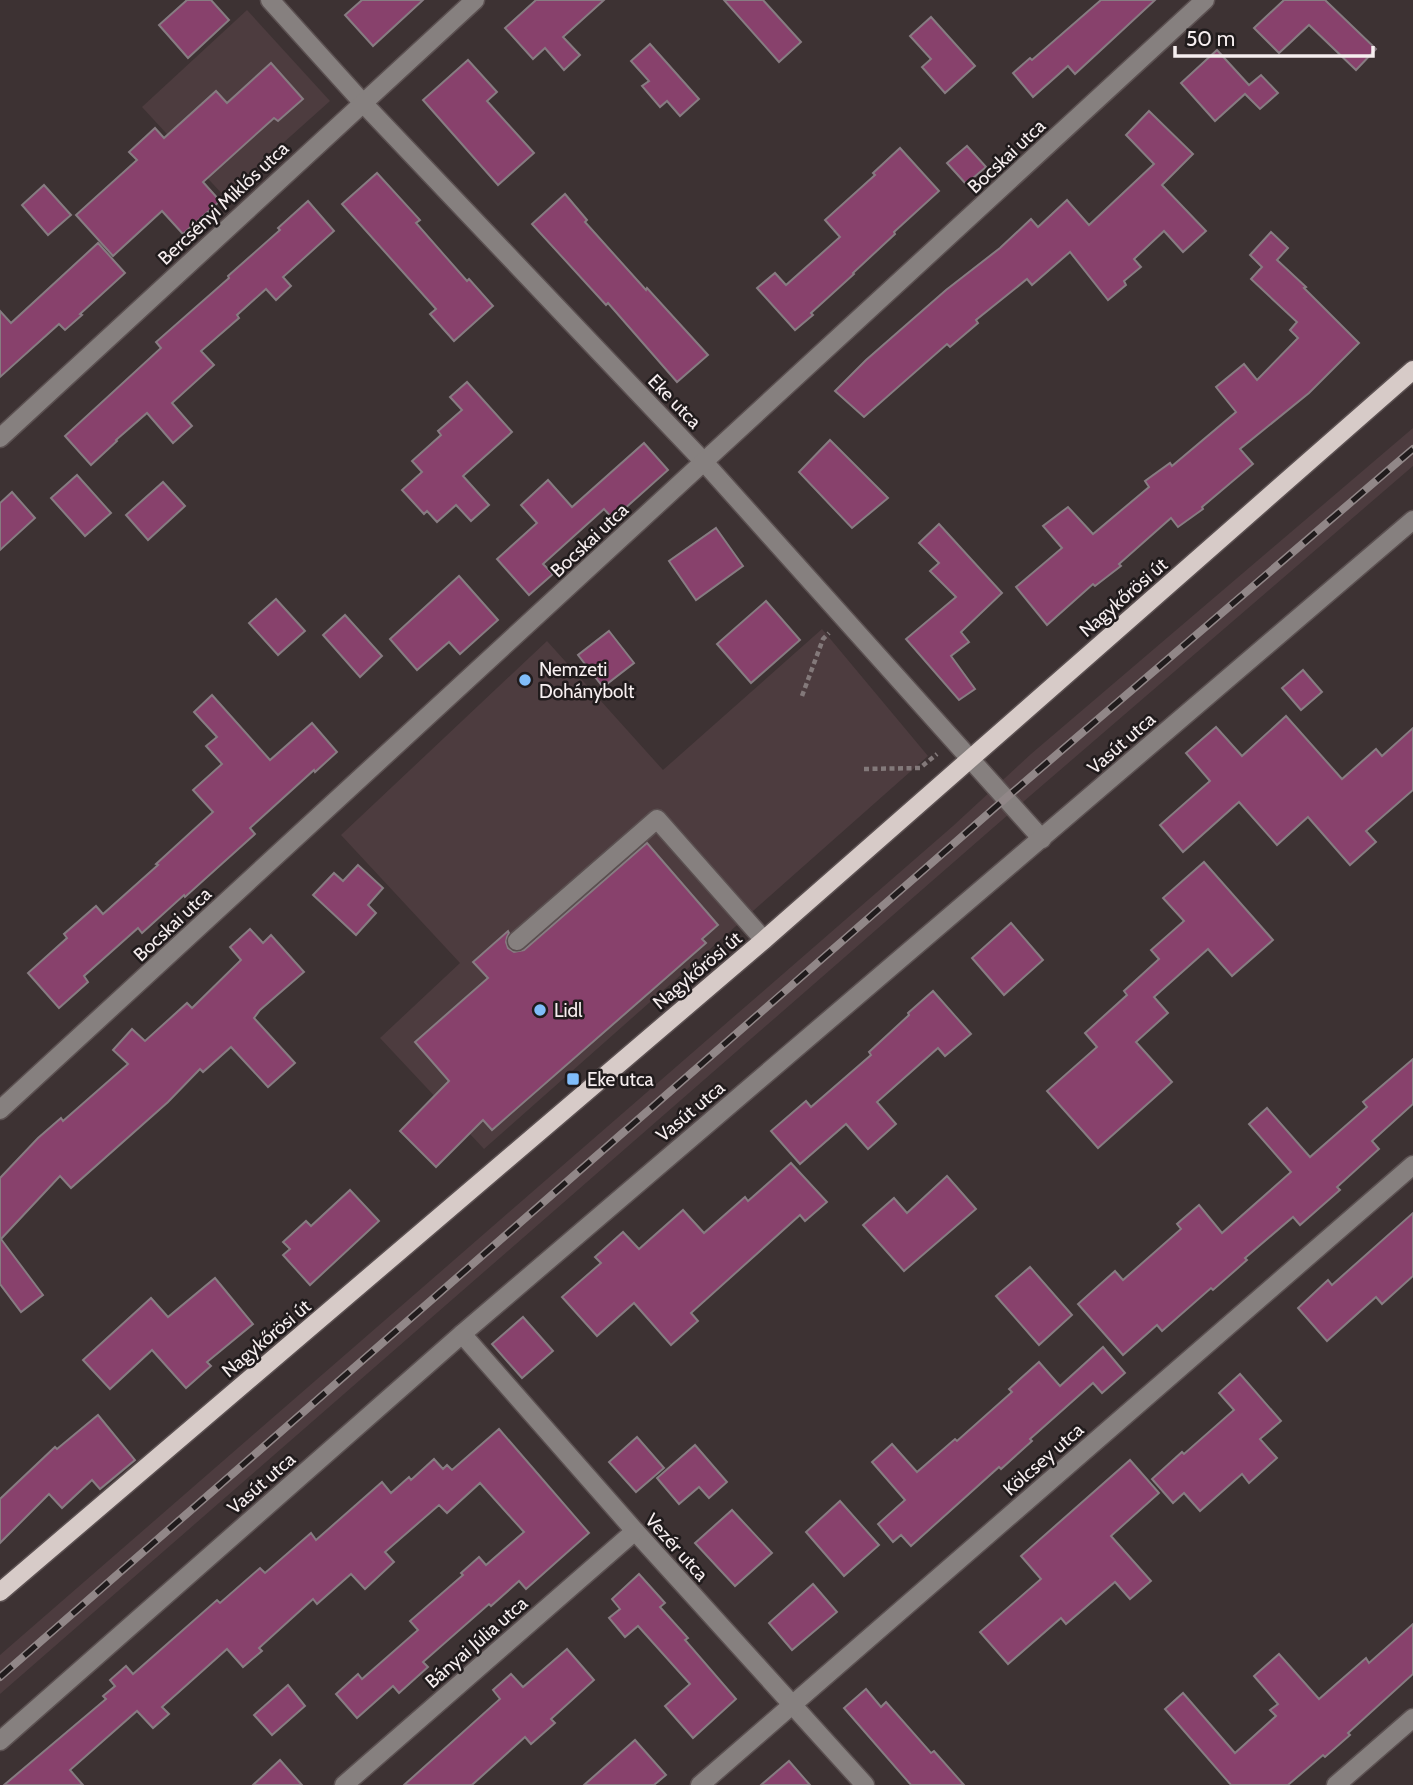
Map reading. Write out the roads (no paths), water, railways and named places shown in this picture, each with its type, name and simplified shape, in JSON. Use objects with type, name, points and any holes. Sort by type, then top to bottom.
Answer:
[{"type":"main road","name":"Nagykőrösi út","points":[[0,1592],[764,940],[1413,370]]},
{"type":"street","name":"Eke utca","points":[[270,0],[363,103],[704,462],[1042,839]]},
{"type":"street","name":"Bercsényi Miklós utca","points":[[0,438],[475,0]]},
{"type":"street","name":"Bocskai utca","points":[[0,1110],[1205,0]]},
{"type":"street","name":"Vasút utca","points":[[0,1741],[462,1334],[1413,520]]},
{"type":"street","points":[[517,941],[657,819],[764,940]]},
{"type":"street","name":"Kölcsey utca","points":[[700,1785],[1413,1166]]},
{"type":"street","name":"Vezér utca","points":[[462,1334],[635,1531],[865,1785]]},
{"type":"street","name":"Bányai Júlia utca","points":[[344,1785],[635,1531]]},
{"type":"street","points":[[1336,1785],[1413,1718]]},
{"type":"railway","points":[[0,1677],[1006,798],[1413,449]]},
{"type":"place","name":"Nemzeti Dohánybolt","points":[[525,680]]},
{"type":"place","name":"Lidl","points":[[540,1010]]},
{"type":"place","name":"Eke utca","points":[[573,1079]]}]
